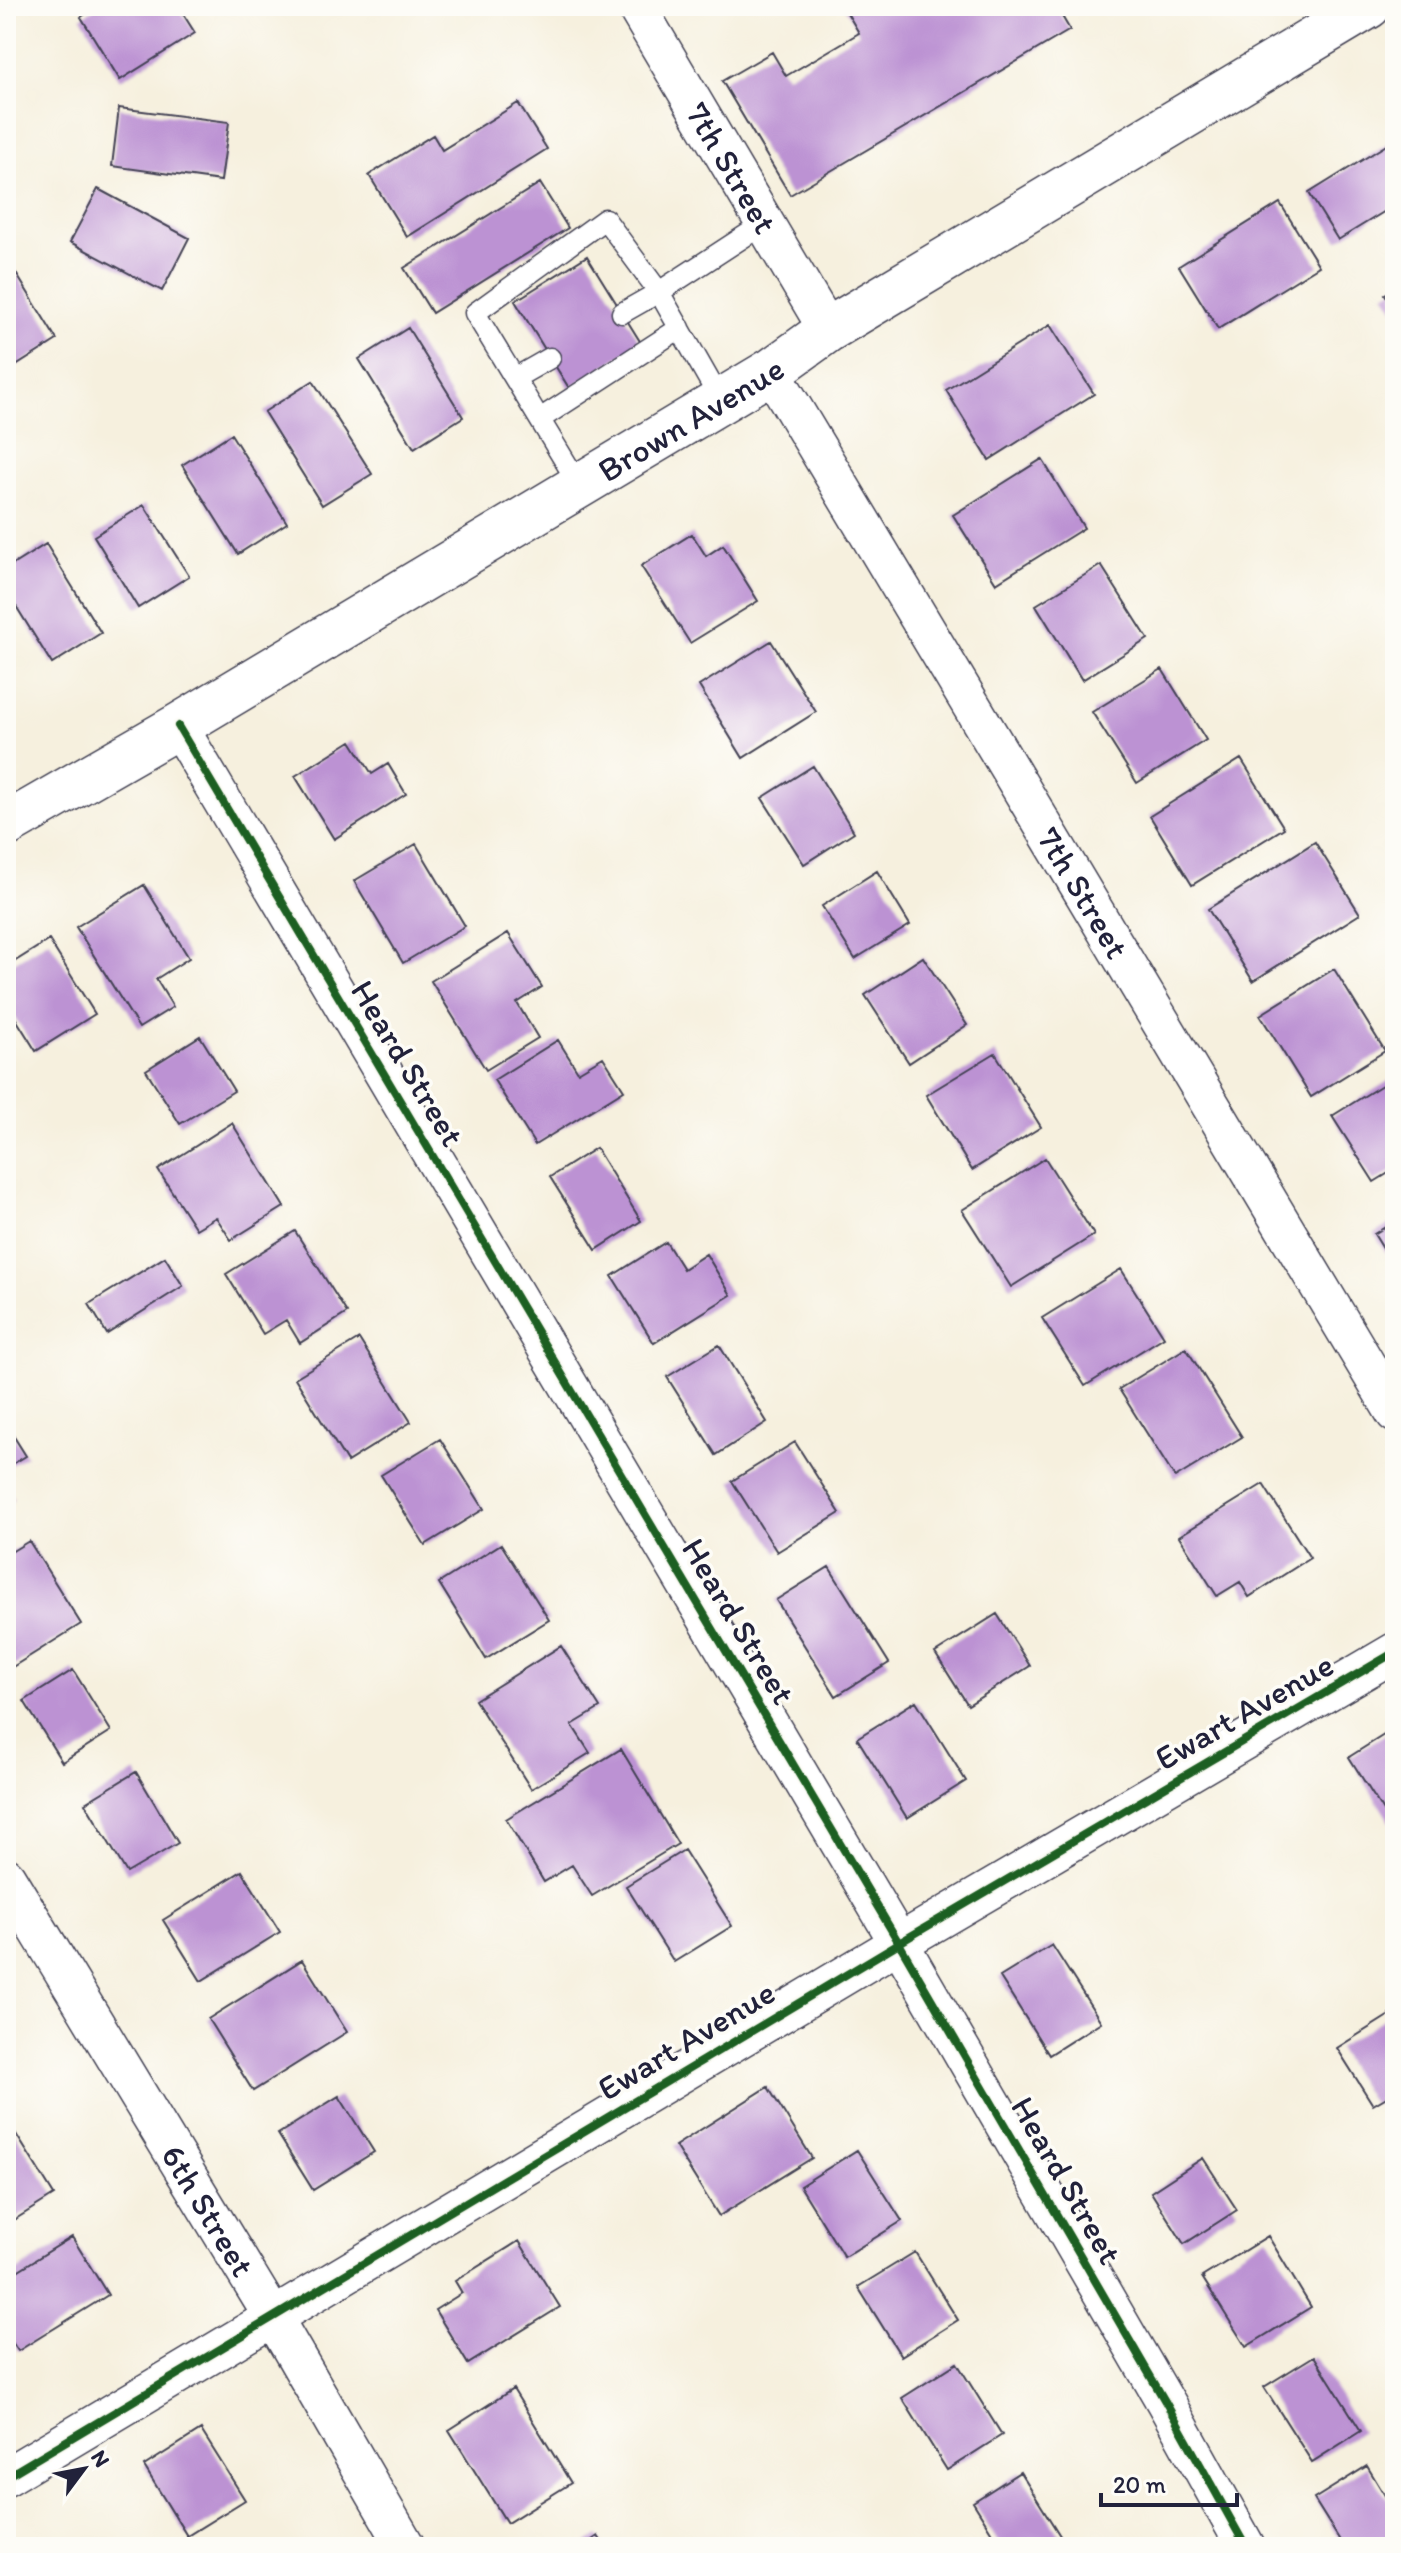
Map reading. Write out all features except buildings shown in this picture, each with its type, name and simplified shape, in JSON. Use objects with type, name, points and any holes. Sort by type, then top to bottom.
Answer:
[{"type":"street","name":"7th Street","points":[[636,6],[828,330]]},
{"type":"street","name":"Brown Avenue","points":[[6,825],[580,486],[771,371],[828,330],[1369,6]]},
{"type":"street","name":"7th Street","points":[[771,371],[1395,1413]]},
{"type":"street","name":"Heard Street","points":[[178,726],[899,1943],[1158,2389],[1246,2547]]},
{"type":"street","name":"Ewart Avenue","points":[[6,2477],[899,1943],[1395,1652]]},
{"type":"street","name":"6th Street","points":[[6,1877],[273,2317],[406,2547]]},
{"type":"lane","points":[[580,486],[475,313],[605,219],[659,292],[721,401]]},
{"type":"lane","points":[[622,313],[765,223]]},
{"type":"lane","points":[[540,419],[680,328]]},
{"type":"lane","points":[[515,378],[550,358]]},
{"type":"cycle path","points":[[178,726],[899,1943],[1246,2547]]},
{"type":"cycle path","points":[[6,2477],[899,1943],[1395,1652]]}]
